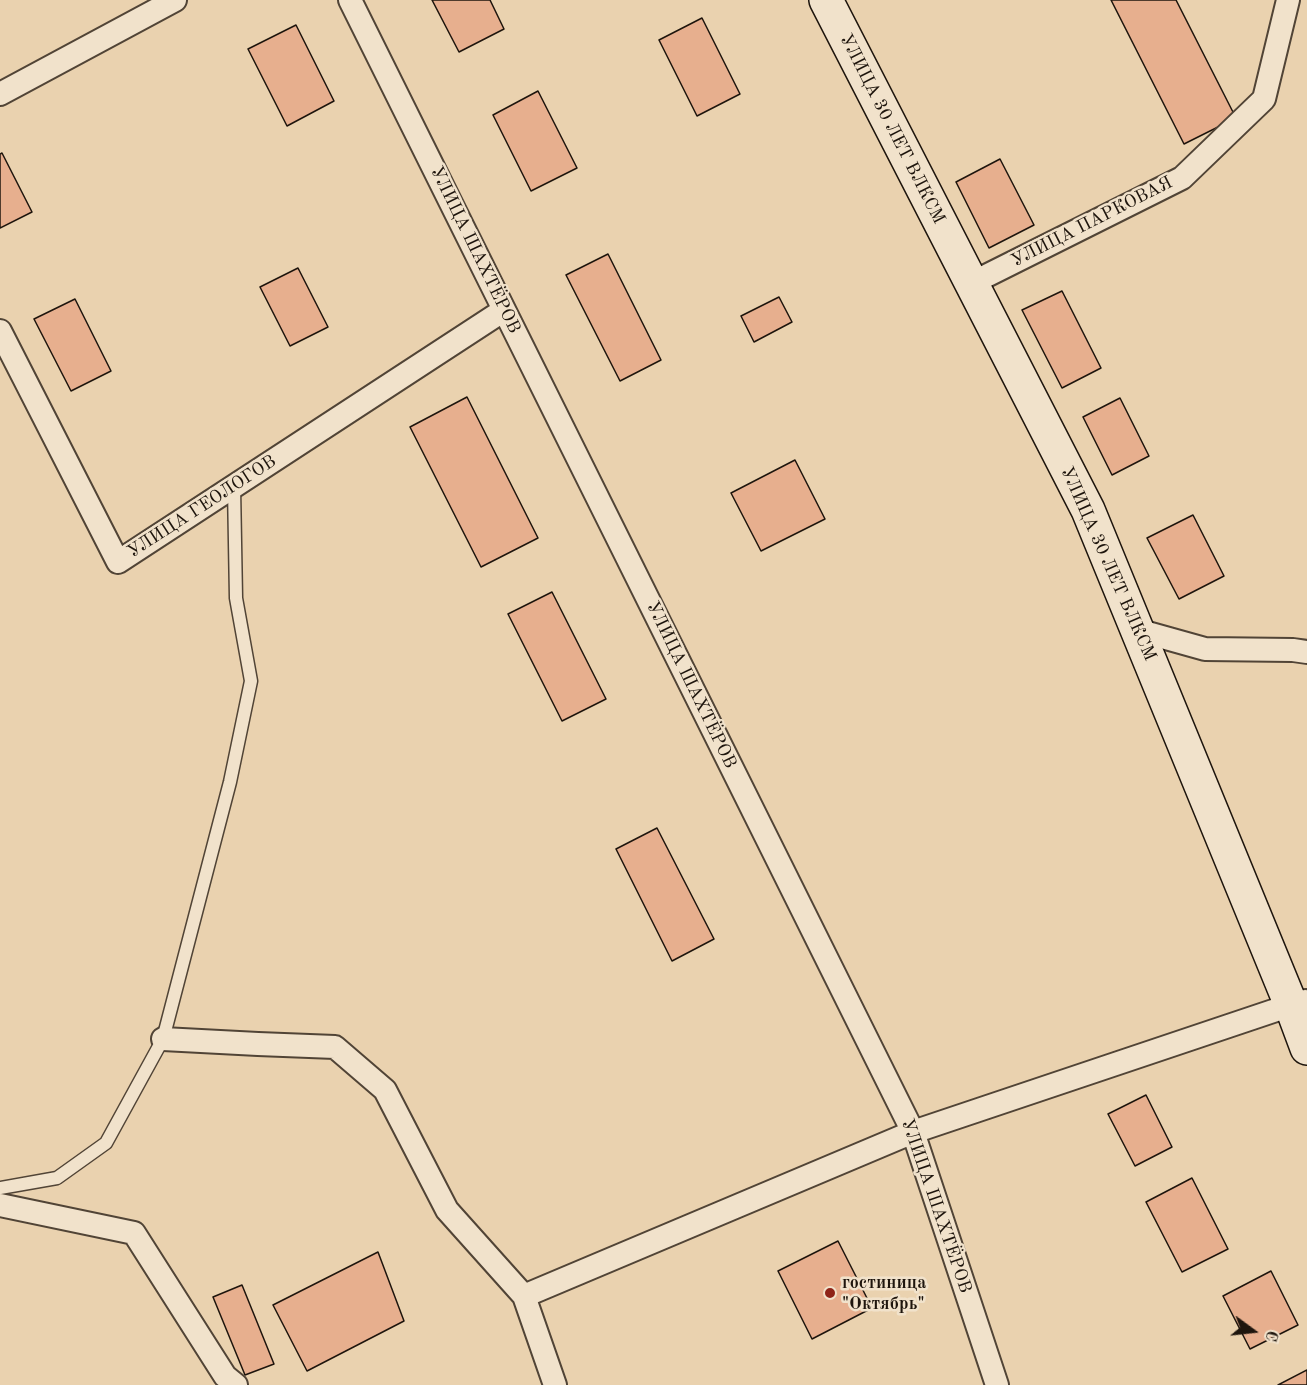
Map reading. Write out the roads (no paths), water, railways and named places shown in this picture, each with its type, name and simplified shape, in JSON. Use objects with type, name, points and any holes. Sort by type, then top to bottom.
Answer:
[{"type":"street","points":[[0,94],[175,0]]},
{"type":"street","name":"УЛИЦА ШАХТЁРОВ","points":[[350,0],[913,1132],[997,1385]]},
{"type":"street","name":"УЛИЦА 30 ЛЕТ ВЛКСМ","points":[[826,0],[1088,510],[1137,630],[1299,1003],[1307,1048]]},
{"type":"street","name":"УЛИЦА ПАРКОВАЯ","points":[[972,283],[1182,178],[1263,99],[1288,0]]},
{"type":"street","name":"УЛИЦА ГЕОЛОГОВ","points":[[0,331],[118,562],[504,310]]},
{"type":"street","points":[[1137,630],[1205,649],[1307,652]]},
{"type":"street","points":[[524,1296],[913,1132],[1299,1003]]},
{"type":"street","points":[[163,1039],[334,1047],[385,1090],[447,1210],[524,1296],[555,1385]]},
{"type":"street","points":[[0,1205],[134,1233],[225,1376],[236,1385]]},
{"type":"lane","points":[[0,1188],[57,1178],[105,1143],[163,1039],[230,782],[251,681],[236,598],[234,487]]},
{"type":"place","name":"гостиница \"Октябрь\"","points":[[830,1293]]}]
